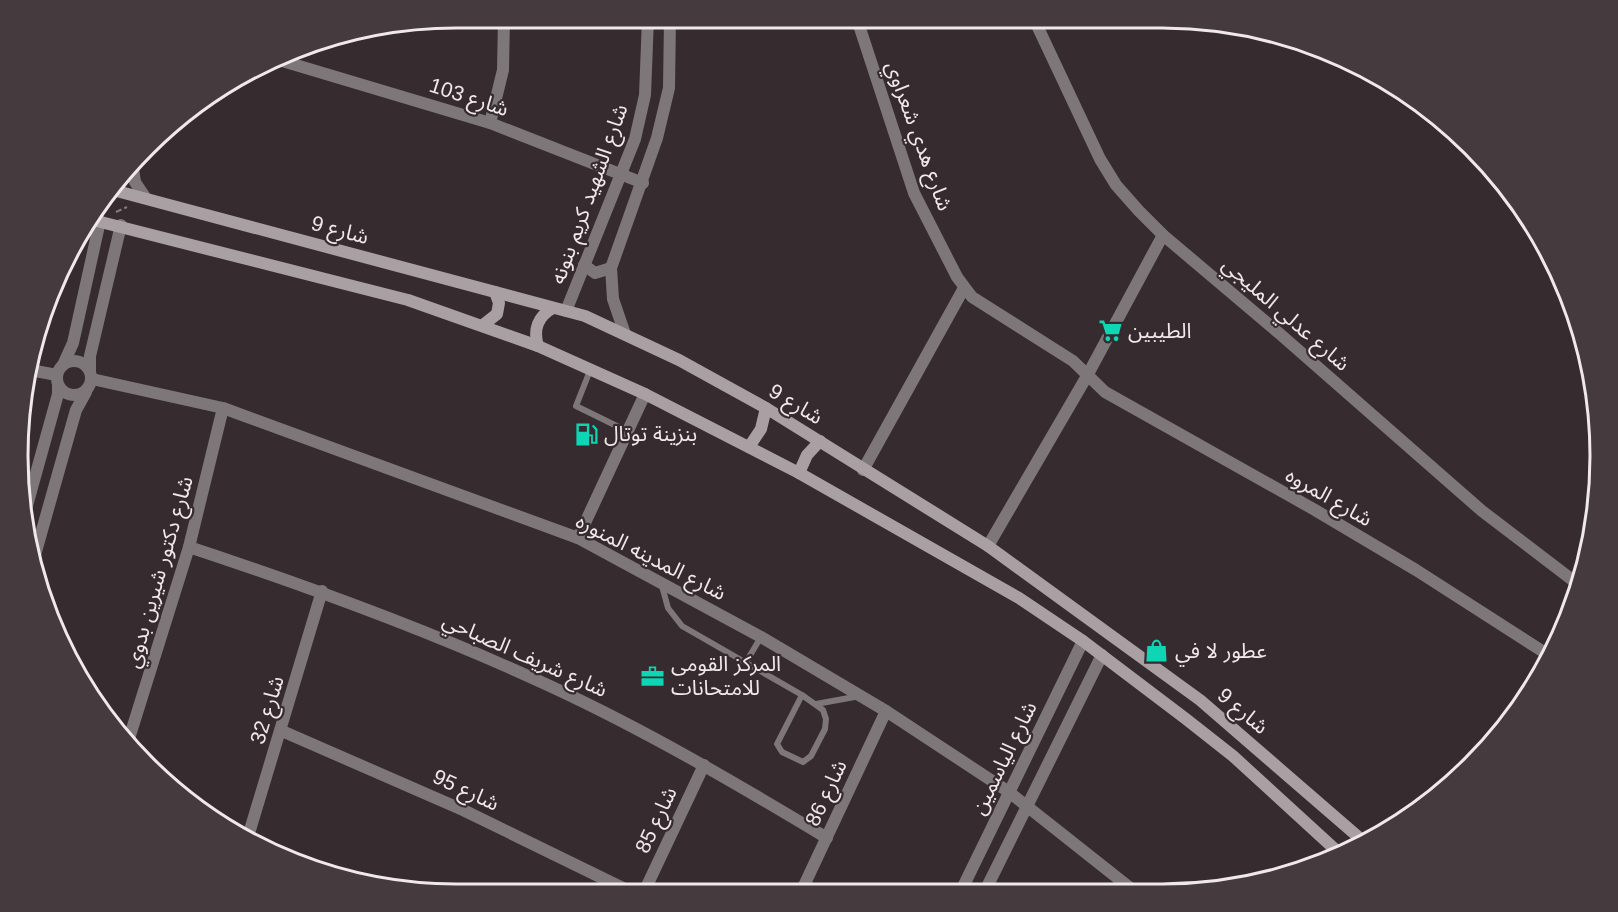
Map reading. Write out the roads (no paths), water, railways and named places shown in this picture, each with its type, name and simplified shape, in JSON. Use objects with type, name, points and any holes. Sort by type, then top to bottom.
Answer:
[{"type":"main road","name":"شارع 9","points":[[121,192],[585,316],[679,360],[766,408],[988,546],[1200,700],[1357,836]]},
{"type":"main road","name":"شارع 9","points":[[99,221],[408,300],[538,346],[645,394],[799,473],[1019,598],[1102,655],[1233,756],[1333,848]]},
{"type":"main road","points":[[483,325],[497,314],[499,303],[495,292]]},
{"type":"main road","points":[[538,346],[537,327],[543,315],[559,309]]},
{"type":"main road","points":[[749,447],[761,429],[766,408]]},
{"type":"main road","points":[[799,473],[807,456],[820,441]]},
{"type":"street","points":[[490,123],[503,70],[504,28]]},
{"type":"street","name":"شارع الشهيد كريم بنونه","points":[[559,309],[584,265],[635,139],[645,95],[648,28]]},
{"type":"street","name":"شارع الشهيد كريم بنونه","points":[[624,334],[613,299],[611,268],[643,183],[669,88],[670,28]]},
{"type":"street","name":"شارع هدي شعراوي","points":[[860,28],[914,193],[964,288],[982,306],[1073,361],[1087,376]]},
{"type":"street","name":"شارع عدلي المليجي","points":[[1038,28],[1100,159],[1116,185],[1163,235],[1482,511],[1571,579]]},
{"type":"street","name":"شارع 103","points":[[288,63],[490,123],[643,183]]},
{"type":"street","points":[[134,175],[135,182],[145,197]]},
{"type":"street","points":[[38,544],[76,410],[86,392],[91,375],[90,356],[121,225]]},
{"type":"street","points":[[30,497],[58,394],[59,375],[73,344],[93,231]]},
{"type":"street","points":[[988,546],[1087,376],[1163,235]]},
{"type":"street","points":[[584,265],[595,273],[611,268]]},
{"type":"street","points":[[863,470],[964,288]]},
{"type":"street","points":[[37,371],[59,375],[78,361],[91,375]]},
{"type":"street","points":[[59,375],[64,392],[72,396],[86,392]]},
{"type":"street","name":"شارع المدينه المنوره","points":[[91,375],[223,408],[578,538],[761,637],[886,711],[1009,792],[1125,884]]},
{"type":"street","name":"شارع المروه","points":[[1087,376],[1116,399],[1315,510],[1416,570],[1542,651]]},
{"type":"street","points":[[578,538],[645,394]]},
{"type":"street","name":"شارع دكتور شيرين بدوي","points":[[131,733],[189,547],[223,408]]},
{"type":"street","name":"شارع شريف الصباحي","points":[[189,547],[322,591],[409,625],[554,688],[704,765],[826,838]]},
{"type":"street","name":"شارع 32","points":[[250,830],[282,731],[322,591]]},
{"type":"street","name":"شارع الياسمين","points":[[964,884],[1083,641]]},
{"type":"street","name":"شارع الياسمين","points":[[989,884],[1102,655]]},
{"type":"street","name":"شارع 86","points":[[805,884],[886,711]]},
{"type":"street","name":"شارع 95","points":[[282,731],[464,810],[615,884]]},
{"type":"street","name":"شارع 85","points":[[648,884],[704,765]]},
{"type":"lane","points":[[591,368],[576,406],[627,431]]},
{"type":"lane","points":[[661,581],[668,608],[682,626],[802,695],[823,710],[826,719],[825,729],[808,760],[798,761],[778,749],[777,744],[802,695]]},
{"type":"lane","points":[[746,662],[761,637]]},
{"type":"lane","points":[[816,704],[861,696]]},
{"type":"place","name":"الطيبين","points":[[1110,331]]},
{"type":"place","name":"بنزينة توتال","points":[[586,434]]},
{"type":"place","name":"عطور لا في","points":[[1157,651]]},
{"type":"place","name":"المركز القومى للامتحانات","points":[[653,676]]}]
